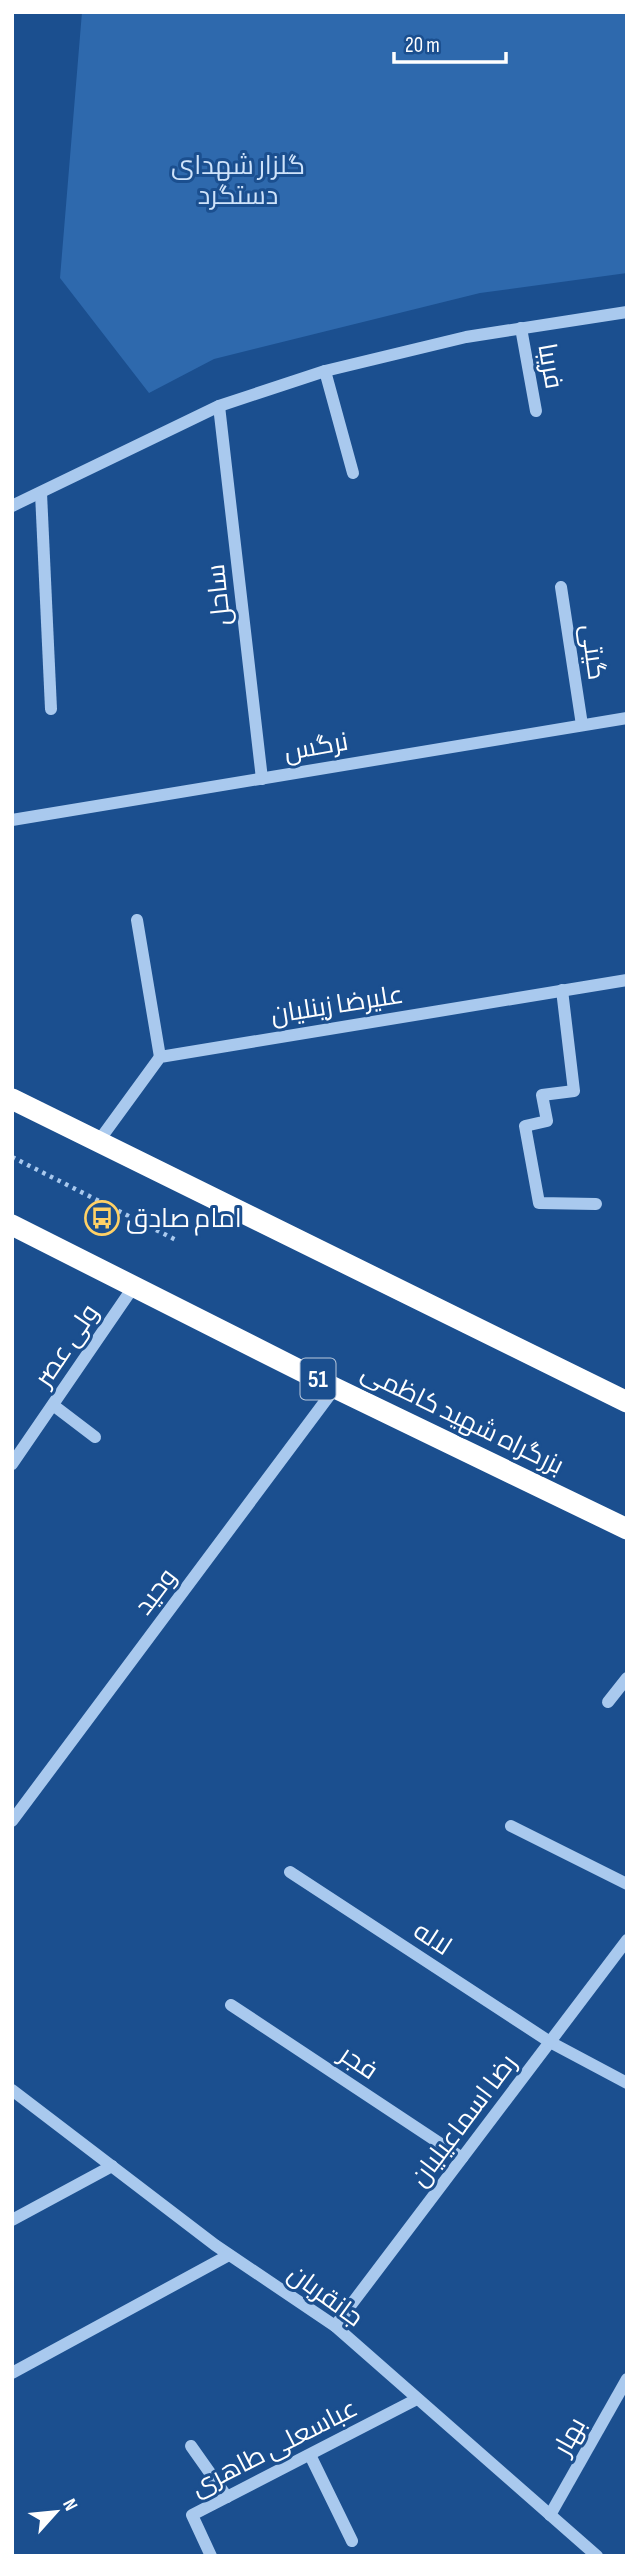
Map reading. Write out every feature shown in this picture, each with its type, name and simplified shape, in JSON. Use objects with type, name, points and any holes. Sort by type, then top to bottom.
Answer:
[{"type":"highway","points":[[12,1099],[627,1402]]},
{"type":"highway","name":"بزرگراه شهید کاظمی","points":[[12,1225],[335,1388],[627,1529]]},
{"type":"street","points":[[12,506],[219,406],[325,371],[466,337],[627,312]]},
{"type":"street","name":"فریبا","points":[[521,328],[536,411]]},
{"type":"street","points":[[325,371],[353,473]]},
{"type":"street","name":"ساحل","points":[[219,406],[261,779]]},
{"type":"street","points":[[41,492],[51,709]]},
{"type":"street","name":"گیتی","points":[[561,587],[582,725]]},
{"type":"street","name":"نرگس","points":[[12,821],[627,718]]},
{"type":"street","points":[[98,1142],[160,1057],[137,919]]},
{"type":"street","name":"علیرضا زینلیان","points":[[160,1057],[627,980]]},
{"type":"street","points":[[562,990],[574,1091],[541,1095],[547,1121],[525,1126],[539,1203],[596,1204]]},
{"type":"street","name":"ولی عصر","points":[[12,1464],[134,1286]]},
{"type":"street","name":"وحید","points":[[12,1821],[335,1388]]},
{"type":"street","points":[[53,1405],[95,1437]]},
{"type":"street","points":[[608,1702],[627,1678]]},
{"type":"street","points":[[511,1826],[627,1884]]},
{"type":"street","name":"لاله","points":[[290,1872],[550,2042],[627,2083]]},
{"type":"street","name":"رضا اسماعیلیان","points":[[335,2326],[627,1940]]},
{"type":"street","name":"فجر","points":[[231,2005],[462,2158]]},
{"type":"street","name":"جانقربان","points":[[12,2090],[229,2255],[335,2326],[597,2556]]},
{"type":"street","points":[[12,2220],[112,2166]]},
{"type":"street","points":[[12,2373],[229,2255]]},
{"type":"street","name":"بهار","points":[[550,2515],[627,2379]]},
{"type":"street","name":"عباسعلی طاهری","points":[[211,2556],[192,2515],[417,2399]]},
{"type":"street","points":[[191,2446],[227,2497]]},
{"type":"street","points":[[310,2455],[352,2541]]},
{"type":"path","points":[[12,1157],[178,1241]]},
{"type":"green space","name":"گلزار شهدای دستگرد","points":[[82,12],[627,12],[627,273],[480,293],[214,359],[149,393],[60,278]]},
{"type":"place","name":"امام صادق","points":[[102,1218]]}]
